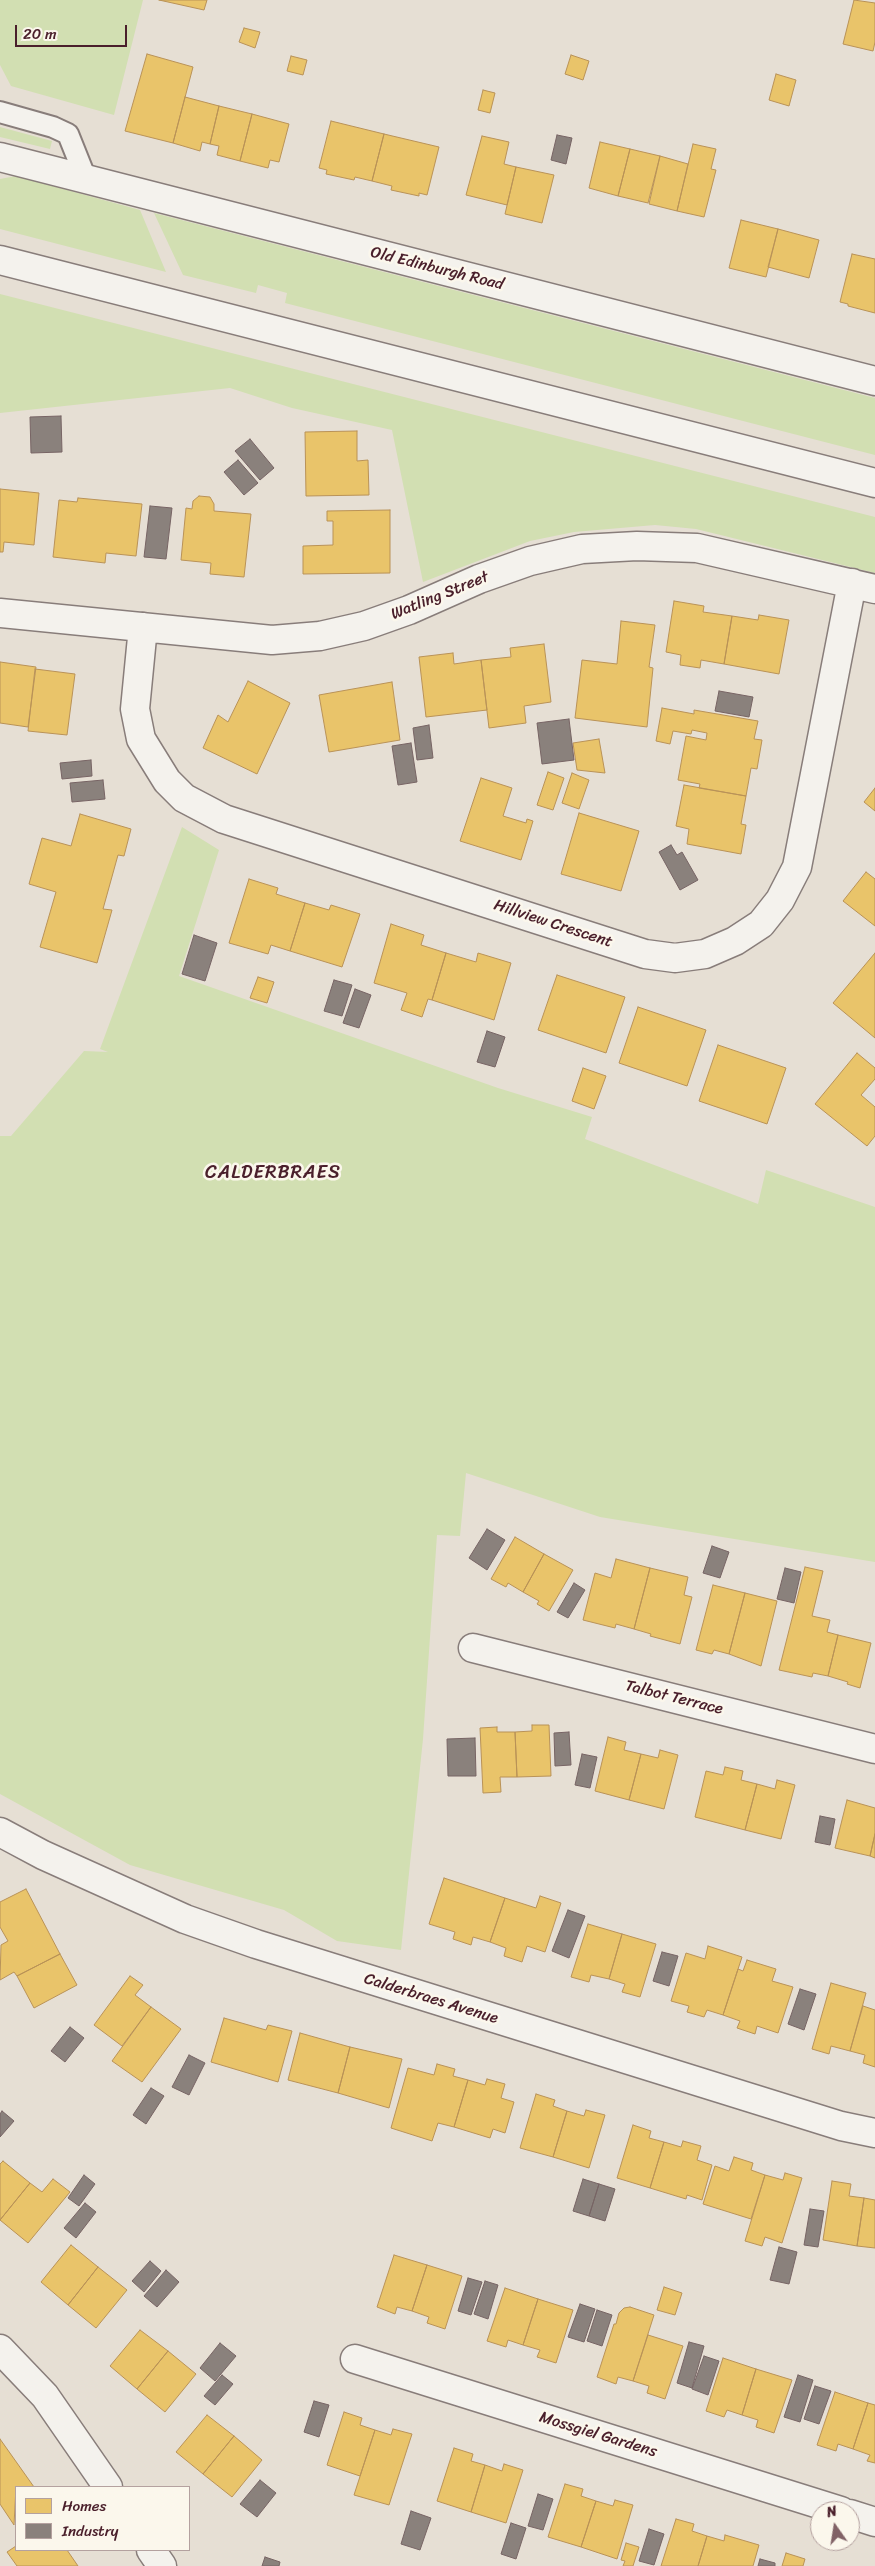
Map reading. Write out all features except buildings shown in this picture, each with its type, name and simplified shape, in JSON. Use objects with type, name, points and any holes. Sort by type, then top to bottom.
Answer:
[{"type":"street","name":"Old Edinburgh Road","points":[[0,157],[875,381]]},
{"type":"street","points":[[0,260],[875,483]]},
{"type":"street","name":"Watling Street","points":[[0,612],[272,640],[320,636],[373,623],[479,579],[530,562],[582,549],[637,546],[697,548],[863,586]]},
{"type":"street","name":"Hillview Crescent","points":[[143,627],[135,709],[141,739],[167,781],[191,802],[224,819],[644,954],[675,958],[705,954],[735,941],[761,924],[780,900],[797,868],[863,586]]},
{"type":"street","name":"Talbot Terrace","points":[[473,1648],[875,1749]]},
{"type":"street","name":"Calderbraes Avenue","points":[[0,1832],[43,1855],[185,1919],[256,1944],[832,2123],[875,2133]]},
{"type":"street","points":[[0,2349],[45,2396],[107,2486]]},
{"type":"street","name":"Mossgiel Gardens","points":[[355,2359],[810,2501]]},
{"type":"street","points":[[860,2517],[875,2522]]},
{"type":"street","points":[[152,2551],[162,2566]]},
{"type":"lane","points":[[0,112],[53,126],[68,134],[86,180]]},
{"type":"green space","points":[[0,0],[143,0],[114,115],[11,86],[0,65]]},
{"type":"green space","points":[[0,127],[52,141],[50,149],[0,137]]},
{"type":"green space","points":[[16,176],[140,210],[166,272],[0,229],[0,179]]},
{"type":"green space","points":[[154,213],[875,398],[875,455],[285,303],[287,293],[258,285],[256,293],[183,275]]},
{"type":"green space","points":[[0,294],[875,517],[875,573],[696,529],[655,525],[574,532],[530,541],[423,582],[392,430],[292,408],[230,388],[0,413]]},
{"type":"green space","points":[[182,827],[219,850],[179,976],[498,1088],[592,1117],[585,1139],[758,1204],[766,1170],[875,1207],[875,1562],[600,1517],[466,1473],[460,1536],[437,1535],[423,1739],[401,1950],[337,1941],[284,1910],[130,1865],[0,1794],[0,1136],[11,1136],[84,1051],[108,1052],[100,1049]]},
{"type":"district","name":"CALDERBRAES","points":[[273,1173]]}]
